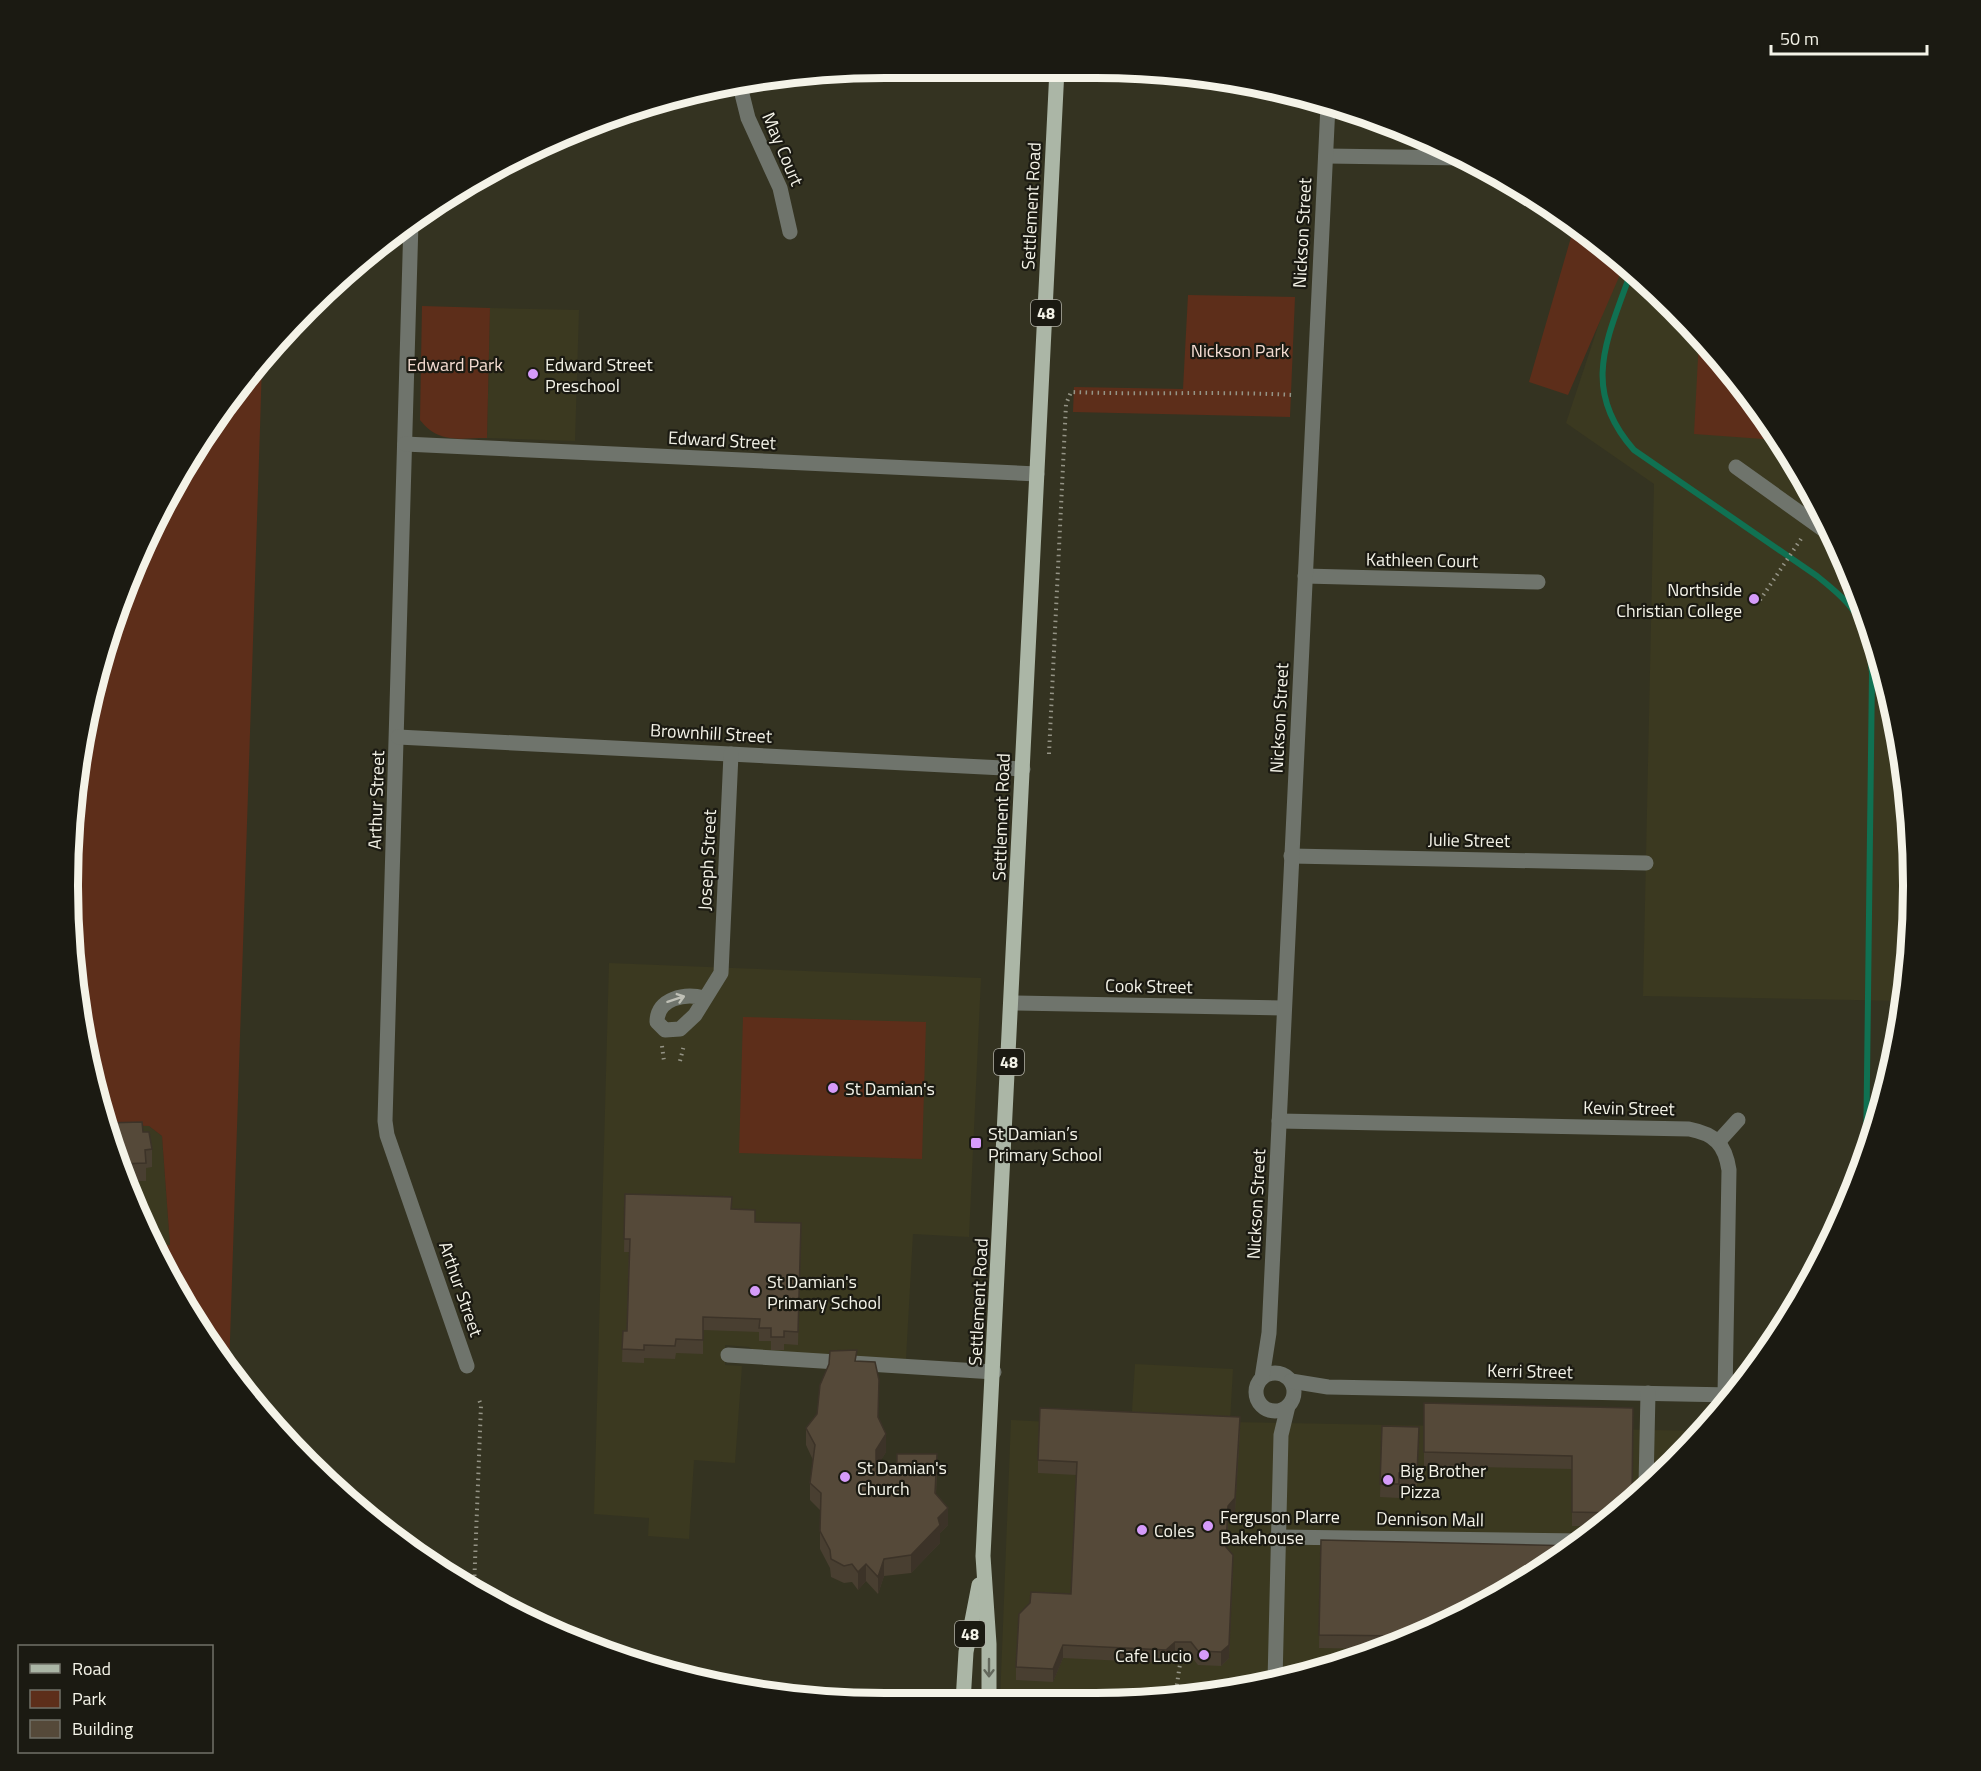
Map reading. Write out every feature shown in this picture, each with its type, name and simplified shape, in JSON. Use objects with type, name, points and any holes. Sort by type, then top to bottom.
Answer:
[{"type":"main road","name":"Settlement Road","points":[[989,1693],[989,1644],[983,1567],[1057,78]]},
{"type":"main road","name":"Settlement Road","points":[[964,1693],[966,1652],[983,1567]]},
{"type":"street","name":"May Court","points":[[741,92],[748,118],[780,188],[790,232]]},
{"type":"street","name":"Nickson Street","points":[[1287,1398],[1262,1406],[1257,1396],[1257,1386],[1262,1378],[1269,1333],[1328,113]]},
{"type":"street","points":[[1326,156],[1446,158]]},
{"type":"street","name":"Arthur Street","points":[[411,233],[386,1121],[387,1134],[467,1366]]},
{"type":"street","name":"Edward Street","points":[[405,444],[1037,474]]},
{"type":"street","points":[[1736,467],[1819,527]]},
{"type":"street","name":"Kathleen Court","points":[[1305,576],[1538,582]]},
{"type":"street","name":"Brownhill Street","points":[[398,737],[1023,768]]},
{"type":"street","name":"Joseph Street","points":[[704,998],[719,979],[722,968],[732,754]]},
{"type":"street","name":"Julie Street","points":[[1291,856],[1646,863]]},
{"type":"street","name":"Cook Street","points":[[1012,1003],[1284,1008]]},
{"type":"street","name":"Kevin Street","points":[[1280,1120],[1689,1129],[1706,1132],[1719,1141]]},
{"type":"street","points":[[1728,1387],[1729,1170],[1727,1157],[1719,1141],[1738,1120]]},
{"type":"street","name":"Nickson Street","points":[[1269,1333],[1277,1372]]},
{"type":"street","points":[[728,1355],[994,1372]]},
{"type":"street","points":[[1262,1378],[1277,1372],[1287,1398],[1281,1435],[1277,1537],[1276,1672]]},
{"type":"street","name":"Kerri Street","points":[[1287,1398],[1328,1387],[1722,1395]]},
{"type":"street","points":[[1646,1475],[1648,1393]]},
{"type":"street","name":"Dennison Mall","points":[[1277,1537],[1566,1541]]},
{"type":"path","points":[[1049,754],[1066,404],[1071,392],[1122,394],[1240,392],[1293,395]]},
{"type":"path","points":[[1760,600],[1796,547]]},
{"type":"path","points":[[474,1580],[480,1405],[478,1397]]},
{"type":"path","points":[[1176,1688],[1183,1645]]},
{"type":"shaded area","name":"Northside Christian College","points":[[1617,269],[1703,353],[1767,437],[1795,482],[1842,576],[1860,626],[1887,728],[1896,780],[1903,886],[1901,938],[1894,1001],[1643,996],[1654,484],[1566,423]]},
{"type":"shaded area","name":"Edward Street Preschool","points":[[490,308],[579,310],[575,441],[487,438]]},
{"type":"shaded area","name":"St Damian's Primary School","points":[[609,963],[981,978],[969,1237],[913,1234],[906,1359],[755,1352],[749,1347],[725,1345],[725,1365],[742,1366],[735,1463],[694,1460],[689,1539],[648,1536],[649,1518],[594,1514]]},
{"type":"shaded area","points":[[115,1125],[149,1126],[162,1136],[170,1245],[162,1245],[139,1195]]},
{"type":"shaded area","points":[[1135,1364],[1233,1369],[1230,1422],[1691,1431],[1628,1493],[1544,1557],[1453,1610],[1405,1632],[1304,1665],[1201,1686],[1096,1693],[1000,1693],[1011,1420],[1131,1426]]},
{"type":"green space","points":[[1572,234],[1621,272],[1568,395],[1529,382]]},
{"type":"green space","name":"Nickson Park","points":[[1188,295],[1295,297],[1290,417],[1073,412],[1074,387],[1183,389]]},
{"type":"green space","name":"Edward Park","points":[[422,306],[490,308],[487,438],[459,439],[442,436],[427,428],[420,420]]},
{"type":"green space","points":[[1699,348],[1736,394],[1768,439],[1694,434]]},
{"type":"green space","points":[[262,373],[230,1356],[186,1289],[162,1245],[170,1245],[162,1136],[149,1126],[115,1125],[94,1043],[85,991],[78,886],[85,780],[106,677],[139,576],[186,482],[214,437]]},
{"type":"green space","name":"St Damian's","points":[[743,1017],[926,1022],[922,1159],[739,1153]]},
{"type":"building","points":[[142,1122],[143,1132],[149,1132],[152,1149],[145,1150],[146,1163],[128,1164],[114,1123]]},
{"type":"building","points":[[625,1194],[732,1197],[731,1209],[755,1210],[755,1222],[801,1223],[798,1332],[784,1331],[784,1337],[771,1337],[771,1328],[759,1328],[760,1319],[703,1317],[703,1340],[676,1339],[675,1346],[644,1345],[644,1350],[622,1349],[623,1331],[627,1331],[630,1239],[624,1239]]},
{"type":"building","name":"St Damian's Church","points":[[857,1350],[855,1361],[875,1362],[879,1380],[878,1417],[886,1434],[876,1450],[876,1471],[897,1474],[897,1454],[937,1454],[935,1493],[948,1508],[938,1518],[940,1525],[911,1555],[884,1559],[878,1577],[866,1564],[858,1572],[852,1564],[844,1566],[831,1559],[830,1550],[820,1531],[821,1493],[810,1483],[815,1445],[806,1428],[817,1414],[820,1385],[829,1364],[830,1351]]},
{"type":"building","points":[[1424,1403],[1633,1408],[1632,1489],[1604,1513],[1572,1512],[1572,1456],[1424,1452]]},
{"type":"building","points":[[1040,1408],[1240,1417],[1235,1498],[1228,1506],[1226,1547],[1233,1555],[1229,1645],[1221,1652],[1198,1651],[1191,1642],[1175,1642],[1166,1650],[1063,1645],[1053,1669],[1016,1667],[1019,1614],[1030,1603],[1031,1592],[1071,1594],[1077,1462],[1038,1460]]},
{"type":"building","points":[[1382,1426],[1419,1427],[1417,1473],[1399,1473],[1399,1484],[1380,1484]]},
{"type":"building","points":[[1321,1540],[1560,1546],[1499,1585],[1405,1632],[1394,1636],[1319,1635]]},
{"type":"waterway","points":[[1629,278],[1614,318],[1603,362],[1603,384],[1607,405],[1617,427],[1634,450],[1817,576],[1831,587],[1855,613]]},
{"type":"waterway","points":[[1866,1123],[1871,663]]},
{"type":"place","name":"Edward Street Preschool","points":[[533,374]]},
{"type":"place","name":"Northside Christian College","points":[[1754,599]]},
{"type":"place","name":"St Damian's","points":[[833,1088]]},
{"type":"place","name":"St Damian’s Primary School","points":[[976,1143]]},
{"type":"place","name":"St Damian's Primary School","points":[[755,1291]]},
{"type":"place","name":"St Damian's Church","points":[[845,1477]]},
{"type":"place","name":"Big Brother Pizza","points":[[1388,1480]]},
{"type":"place","name":"Ferguson Plarre Bakehouse","points":[[1208,1526]]},
{"type":"place","name":"Coles","points":[[1142,1530]]},
{"type":"place","name":"Cafe Lucio","points":[[1204,1655]]}]
